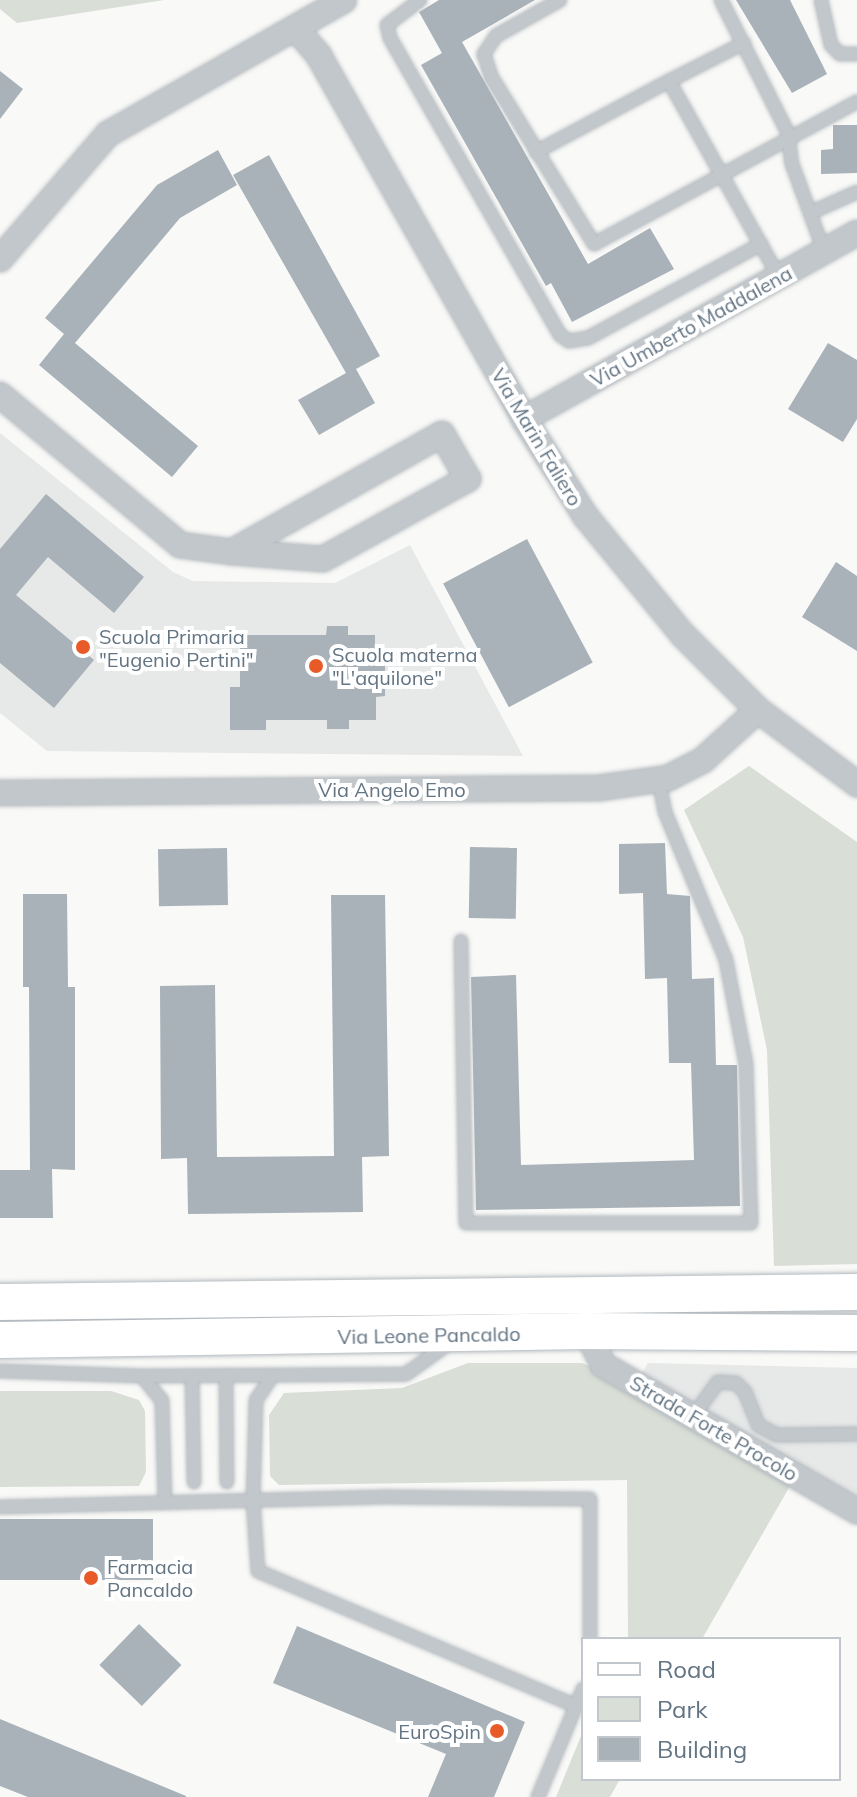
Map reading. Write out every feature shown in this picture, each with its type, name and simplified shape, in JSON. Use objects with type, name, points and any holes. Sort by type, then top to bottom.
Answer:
[{"type":"main road","name":"Via Leone Pancaldo","points":[[0,1302],[857,1292]]},
{"type":"main road","name":"Via Leone Pancaldo","points":[[0,1340],[459,1336],[586,1331],[857,1333]]},
{"type":"street","points":[[0,259],[108,134],[344,0]]},
{"type":"street","name":"Via Marin Faliero","points":[[295,28],[319,56],[524,419],[586,517],[636,581],[758,710],[857,784]]},
{"type":"street","name":"Via Umberto Maddalena","points":[[524,419],[857,233]]},
{"type":"street","points":[[0,395],[180,545],[232,552],[323,559],[468,479],[442,434],[232,552]]},
{"type":"street","name":"Via Angelo Emo","points":[[0,793],[599,788],[659,781],[703,760],[758,710]]},
{"type":"street","name":"Strada Forte Procolo","points":[[586,1331],[603,1365],[857,1511]]},
{"type":"lane","points":[[420,0],[387,25],[390,38],[560,335],[569,341],[588,338],[761,244]]},
{"type":"lane","points":[[560,0],[496,36],[484,54],[492,78],[594,244],[857,102]]},
{"type":"lane","points":[[721,0],[789,139],[824,251]]},
{"type":"lane","points":[[821,0],[831,45],[840,54],[857,54]]},
{"type":"lane","points":[[536,152],[744,43]]},
{"type":"lane","points":[[669,81],[779,277]]},
{"type":"lane","points":[[810,213],[857,192]]},
{"type":"lane","points":[[461,941],[466,1223],[751,1223],[746,1064],[726,960],[665,812],[659,781]]},
{"type":"lane","points":[[0,1371],[142,1376],[406,1374],[459,1336]]},
{"type":"lane","points":[[226,1375],[227,1482]]},
{"type":"lane","points":[[273,1375],[256,1400],[253,1500],[258,1571],[576,1706]]},
{"type":"lane","points":[[142,1376],[162,1401],[165,1502]]},
{"type":"lane","points":[[192,1376],[194,1482]]},
{"type":"lane","points":[[693,1416],[718,1382],[736,1383],[745,1392],[758,1425],[777,1435],[857,1434]]},
{"type":"lane","points":[[0,1507],[253,1500],[590,1499],[590,1637]]},
{"type":"lane","points":[[538,1797],[581,1694]]},
{"type":"shaded area","points":[[0,433],[173,572],[193,581],[335,583],[410,545],[523,756],[47,751],[0,713]]},
{"type":"shaded area","points":[[648,1363],[857,1368],[857,1501],[639,1377]]},
{"type":"green space","points":[[0,0],[164,0],[17,23],[0,9]]},
{"type":"green space","points":[[749,766],[857,842],[857,1264],[774,1266],[767,1050],[743,937],[684,810]]},
{"type":"green space","points":[[468,1363],[582,1363],[613,1375],[794,1479],[703,1637],[628,1637],[627,1480],[279,1485],[270,1476],[269,1415],[284,1393],[402,1388]]},
{"type":"green space","points":[[0,1391],[111,1391],[139,1400],[145,1411],[146,1472],[139,1486],[0,1487]]},
{"type":"green space","points":[[581,1736],[581,1781],[619,1781],[610,1797],[556,1797]]},
{"type":"building","points":[[439,0],[535,0],[462,42],[588,264],[650,228],[674,269],[572,322],[551,283],[546,286],[421,65],[442,53],[419,12]]},
{"type":"building","points":[[736,0],[790,0],[827,74],[792,93]]},
{"type":"building","points":[[0,71],[23,89],[0,119]]},
{"type":"building","points":[[833,125],[857,125],[857,173],[821,174],[821,150],[833,149]]},
{"type":"building","points":[[218,150],[237,185],[180,218],[75,343],[198,446],[172,477],[39,365],[64,334],[45,318],[157,185]]},
{"type":"building","points":[[269,155],[380,356],[356,369],[375,403],[319,435],[298,400],[346,373],[233,175]]},
{"type":"building","points":[[828,343],[857,360],[857,419],[843,442],[788,409]]},
{"type":"building","points":[[46,494],[144,577],[114,613],[48,557],[16,595],[94,660],[54,708],[0,663],[0,549]]},
{"type":"building","points":[[527,539],[593,663],[509,707],[443,584]]},
{"type":"building","points":[[836,562],[857,576],[857,651],[802,617]]},
{"type":"building","points":[[327,626],[348,626],[348,635],[375,635],[375,658],[385,658],[385,696],[376,697],[376,720],[349,720],[349,729],[327,729],[327,720],[266,720],[266,730],[230,730],[230,687],[240,687],[240,635],[326,635]]},
{"type":"building","points":[[665,843],[667,894],[690,896],[692,979],[714,978],[716,1065],[737,1065],[740,1206],[476,1210],[471,977],[516,975],[521,1165],[694,1160],[691,1063],[669,1063],[667,978],[645,979],[643,893],[619,894],[619,844]]},
{"type":"building","points":[[470,847],[517,848],[516,919],[469,918]]},
{"type":"building","points":[[227,848],[228,905],[159,906],[158,849]]},
{"type":"building","points":[[23,894],[67,894],[68,987],[75,987],[75,1170],[52,1169],[53,1218],[0,1218],[0,1170],[30,1170],[29,987],[23,987]]},
{"type":"building","points":[[331,895],[385,895],[389,1156],[362,1157],[363,1212],[188,1214],[187,1158],[161,1159],[160,986],[215,985],[217,1157],[334,1156]]},
{"type":"building","points":[[0,1519],[153,1519],[153,1580],[0,1580]]},
{"type":"building","points":[[139,1624],[181,1665],[142,1706],[99,1665]]},
{"type":"building","points":[[297,1626],[525,1722],[494,1797],[428,1797],[446,1754],[273,1683]]},
{"type":"building","points":[[0,1719],[186,1797],[28,1797],[0,1786]]},
{"type":"place","name":"Scuola Primaria \"Eugenio Pertini\"","points":[[83,647]]},
{"type":"place","name":"Scuola materna \"L'aquilone\"","points":[[316,666]]},
{"type":"place","name":"Farmacia Pancaldo","points":[[91,1578]]},
{"type":"place","name":"EuroSpin","points":[[497,1731]]}]
